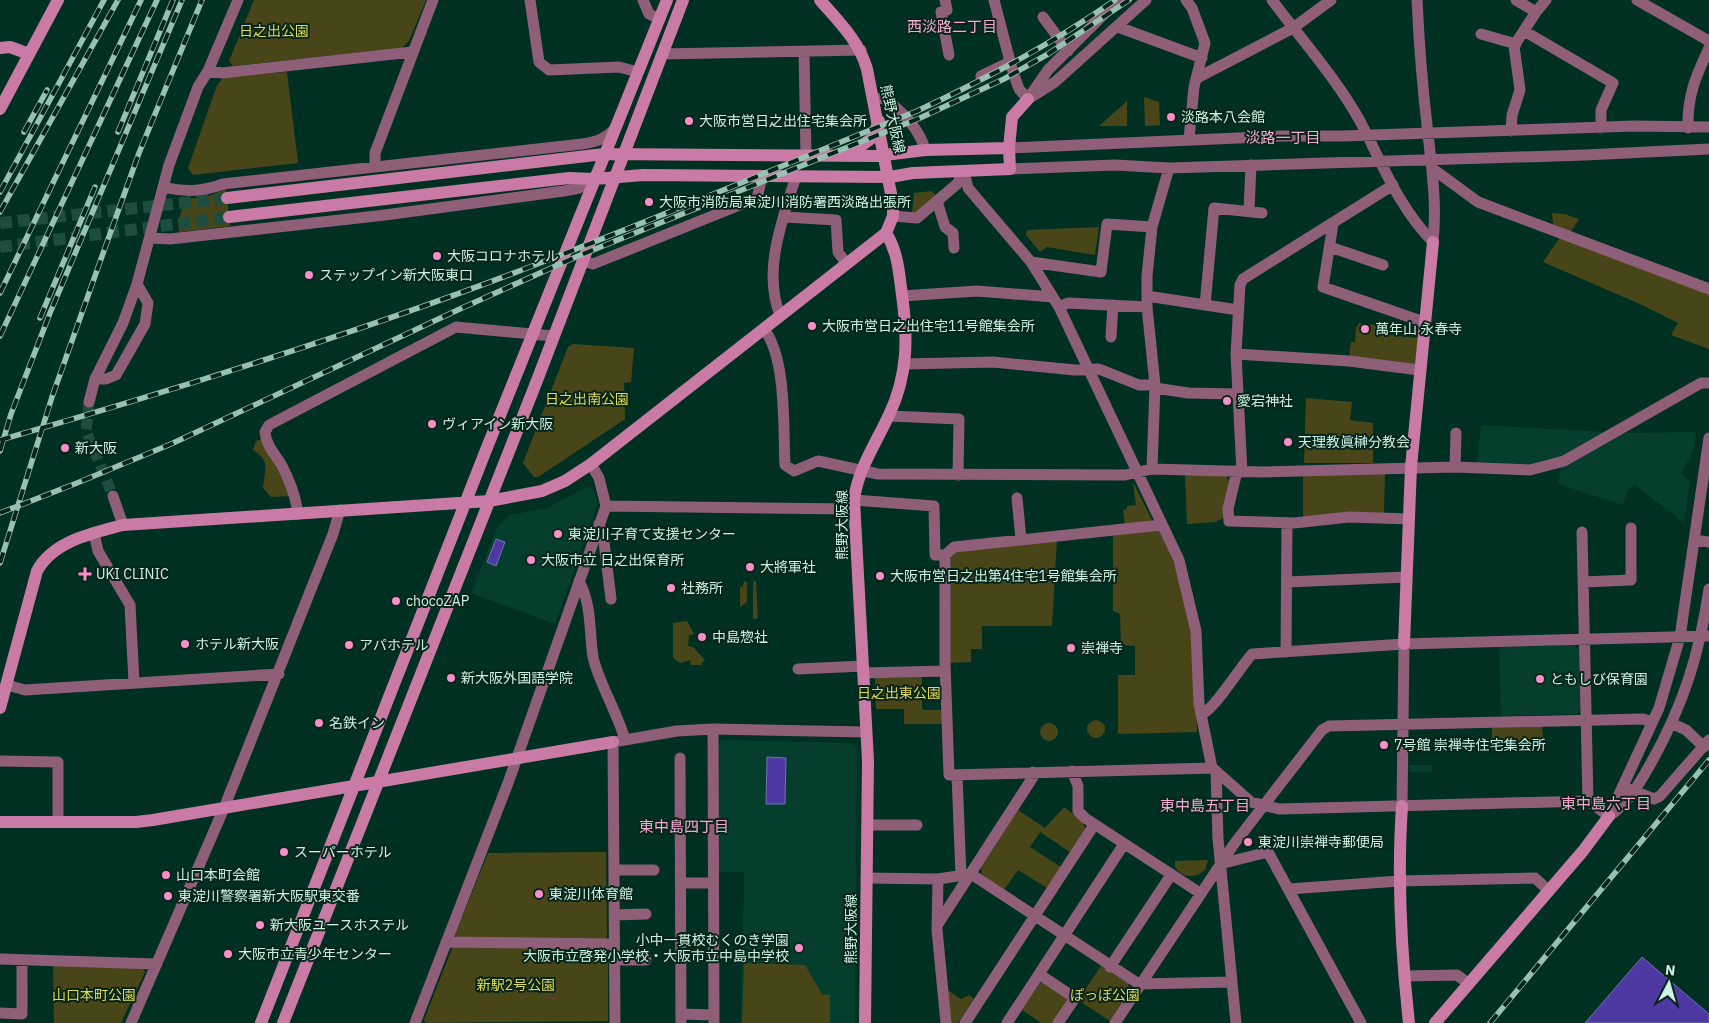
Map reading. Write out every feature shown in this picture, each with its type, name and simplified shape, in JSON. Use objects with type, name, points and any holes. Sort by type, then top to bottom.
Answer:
[{"type":"street","points":[[0,109],[58,0]]},
{"type":"street","points":[[89,402],[95,379],[123,323],[137,284],[169,165],[198,87],[208,71],[238,0]]},
{"type":"street","points":[[375,167],[375,153],[433,0]]},
{"type":"street","points":[[530,0],[539,62],[549,70],[619,67],[638,72]]},
{"type":"street","points":[[644,0],[649,14],[660,19]]},
{"type":"street","points":[[261,1023],[465,502],[667,0]]},
{"type":"street","points":[[283,1023],[490,501],[683,0]]},
{"type":"street","name":"熊野大阪線","points":[[820,0],[861,50],[886,155],[894,216]]},
{"type":"street","points":[[945,0],[948,10],[941,12],[949,55]]},
{"type":"street","points":[[994,0],[1010,62],[1019,88],[1028,99]]},
{"type":"street","points":[[1010,170],[1009,148],[1012,117],[1028,99],[1048,70],[1118,0]]},
{"type":"street","points":[[1028,99],[1055,82],[1146,0]]},
{"type":"street","points":[[1186,0],[1192,8],[1206,43],[1194,87],[1189,139]]},
{"type":"street","points":[[1272,0],[1335,85],[1367,134],[1379,162],[1402,202],[1433,242]]},
{"type":"street","points":[[1197,78],[1293,28],[1331,0]]},
{"type":"street","points":[[1409,1023],[1404,976],[1399,882],[1406,577],[1411,467],[1419,370],[1436,216],[1417,0]]},
{"type":"street","points":[[1516,0],[1536,12]]},
{"type":"street","points":[[1511,131],[1512,114],[1520,90],[1514,46],[1546,0]]},
{"type":"street","points":[[1637,0],[1709,41]]},
{"type":"street","points":[[1043,17],[1068,51]]},
{"type":"street","points":[[1118,27],[1202,58]]},
{"type":"street","points":[[1481,34],[1521,37],[1613,83],[1601,110],[1600,128]]},
{"type":"street","points":[[0,48],[10,47],[29,54]]},
{"type":"street","points":[[1688,128],[1687,111],[1693,80],[1709,48]]},
{"type":"street","points":[[662,54],[861,50]]},
{"type":"street","points":[[208,71],[222,73],[412,52]]},
{"type":"street","points":[[804,52],[806,155]]},
{"type":"street","points":[[981,76],[1010,62]]},
{"type":"street","points":[[874,99],[885,98],[892,104],[920,133],[925,150]]},
{"type":"street","points":[[847,156],[857,151],[872,138],[879,121]]},
{"type":"street","points":[[163,187],[198,191],[223,184],[589,143],[608,136],[617,126]]},
{"type":"street","points":[[227,198],[604,154],[847,156],[886,155],[925,150],[1189,139],[1600,128],[1709,127]]},
{"type":"street","points":[[229,217],[569,178],[594,179],[616,176],[890,177],[913,173],[1115,165],[1169,168],[1379,162],[1432,165],[1709,148]]},
{"type":"street","points":[[1432,165],[1478,202],[1709,289]]},
{"type":"street","points":[[1249,210],[1251,166]]},
{"type":"street","points":[[1152,469],[1155,387],[1147,302],[1152,227],[1169,168]]},
{"type":"street","points":[[0,708],[41,563],[67,543],[123,525],[490,501],[542,490],[565,481],[591,464],[886,233],[894,216],[917,218],[957,184],[964,172]]},
{"type":"street","points":[[964,172],[968,188],[1031,262],[1059,307],[1087,370],[1179,560],[1196,631],[1197,678],[1202,715],[1214,769],[1220,864],[1236,1023]]},
{"type":"street","points":[[780,315],[774,300],[773,276],[778,242],[796,176]]},
{"type":"street","points":[[582,261],[593,264],[757,198],[762,177]]},
{"type":"street","points":[[150,238],[170,239],[385,215],[546,194],[579,188],[594,179]]},
{"type":"street","points":[[1393,185],[1242,279],[1240,285],[1236,354],[1239,471],[1228,509],[1229,521],[1287,523],[1349,517],[1409,519]]},
{"type":"street","points":[[937,201],[946,227],[953,232],[954,248]]},
{"type":"street","points":[[1205,305],[1214,208],[1249,210],[1262,213]]},
{"type":"street","points":[[785,217],[836,220],[838,252],[846,263]]},
{"type":"street","points":[[1031,262],[1101,272],[1107,224],[1152,227]]},
{"type":"street","points":[[1333,224],[1323,287],[1424,322]]},
{"type":"street","name":"熊野大阪線","points":[[865,1023],[866,732],[854,505],[860,472],[889,416],[899,392],[905,364],[907,338],[896,252],[886,233]]},
{"type":"street","points":[[1330,247],[1383,265]]},
{"type":"street","points":[[95,379],[106,379],[116,375],[145,324],[148,303],[137,284]]},
{"type":"street","points":[[902,296],[977,290],[1052,297]]},
{"type":"street","points":[[1059,307],[1068,303],[1113,306],[1147,302],[1205,305],[1238,310]]},
{"type":"street","points":[[1111,337],[1113,306]]},
{"type":"street","points":[[298,514],[297,500],[286,474],[268,446],[265,432],[269,425],[456,327],[553,336]]},
{"type":"street","points":[[764,329],[775,348],[780,386],[785,465],[794,471],[818,461],[860,472],[958,475],[1126,475],[1152,469],[1239,471],[1456,467],[1530,470],[1564,461],[1701,383],[1709,382]]},
{"type":"street","points":[[1236,354],[1350,361],[1419,370]]},
{"type":"street","points":[[905,364],[993,362],[1108,371],[1139,385],[1188,393],[1237,394]]},
{"type":"street","points":[[889,416],[958,420],[958,475]]},
{"type":"street","points":[[1456,433],[1456,467]]},
{"type":"street","points":[[1436,1023],[1583,851],[1609,816],[1652,722],[1680,637],[1709,438]]},
{"type":"street","points":[[415,1023],[516,758],[606,506],[599,478],[591,464]]},
{"type":"street","points":[[113,496],[123,525]]},
{"type":"street","points":[[1017,498],[1021,539]]},
{"type":"street","points":[[606,506],[934,506],[935,555],[945,555],[954,547],[1161,525]]},
{"type":"street","points":[[132,1023],[224,808],[333,534],[340,510]]},
{"type":"street","points":[[1286,652],[1287,523]]},
{"type":"street","points":[[599,524],[604,542],[611,599]]},
{"type":"street","points":[[1582,582],[1631,580],[1631,528]]},
{"type":"street","points":[[1582,532],[1588,801]]},
{"type":"street","points":[[94,533],[98,551],[130,605],[134,682]]},
{"type":"street","points":[[1695,540],[1709,542]]},
{"type":"street","points":[[945,555],[945,670],[949,775],[1214,769],[1251,802],[1279,809],[1588,801],[1609,816]]},
{"type":"street","points":[[1287,582],[1406,577]]},
{"type":"street","points":[[579,582],[584,591],[590,614],[594,658],[619,741],[614,870],[615,1023]]},
{"type":"street","points":[[1609,816],[1623,807],[1634,792],[1673,724],[1705,636],[1709,589]]},
{"type":"street","points":[[1202,715],[1210,710],[1252,654],[1404,644],[1705,636]]},
{"type":"street","points":[[798,669],[945,670]]},
{"type":"street","points":[[7,685],[25,690],[278,674]]},
{"type":"street","points":[[1115,1023],[1200,893],[1262,805],[1322,730],[1328,726],[1644,719],[1652,722]]},
{"type":"street","points":[[1622,786],[1654,799],[1660,796],[1706,743],[1673,724]]},
{"type":"street","points":[[680,758],[682,883],[681,1019],[714,1019],[713,729]]},
{"type":"street","points":[[0,822],[136,822],[619,741],[713,729],[866,732]]},
{"type":"street","points":[[0,761],[58,762],[58,822]]},
{"type":"street","points":[[1072,771],[1078,786],[1078,811],[1094,825],[1200,893]]},
{"type":"street","points":[[938,924],[966,875],[1033,777],[1033,772]]},
{"type":"street","points":[[957,775],[966,875]]},
{"type":"street","points":[[867,825],[917,825]]},
{"type":"street","points":[[965,1023],[1094,825]]},
{"type":"street","points":[[1007,1023],[1124,844]]},
{"type":"street","points":[[1220,864],[1268,852],[1361,1023]]},
{"type":"street","points":[[614,870],[654,870]]},
{"type":"street","points":[[866,878],[938,879],[966,875],[1035,916],[1110,967],[1139,984],[1231,982]]},
{"type":"street","points":[[1110,967],[1170,875]]},
{"type":"street","points":[[1289,889],[1399,882],[1535,878],[1548,890]]},
{"type":"street","points":[[938,879],[940,970],[946,1023]]},
{"type":"street","points":[[682,883],[713,884]]},
{"type":"street","points":[[614,915],[646,914]]},
{"type":"street","points":[[446,942],[614,944]]},
{"type":"street","points":[[0,959],[157,964]]},
{"type":"street","points":[[0,1013],[22,1014],[22,960]]},
{"type":"street","points":[[615,960],[646,960]]},
{"type":"street","points":[[1039,974],[1075,998],[1058,1023]]},
{"type":"street","points":[[1404,976],[1456,974],[1469,984]]},
{"type":"shaded area","points":[[1481,425],[1607,432],[1562,457],[1529,466],[1477,463]]},
{"type":"shaded area","points":[[1626,430],[1629,433],[1696,432],[1694,449],[1681,474],[1690,481],[1684,523],[1634,484],[1628,490],[1623,505],[1558,484],[1561,467]]},
{"type":"shaded area","name":"大阪市立 日之出保育所","points":[[586,487],[592,488],[598,502],[555,624],[471,593],[497,528],[505,519],[510,515],[547,508]]},
{"type":"shaded area","points":[[496,539],[505,542],[496,566],[487,562]]},
{"type":"shaded area","name":"ともしび保育園","points":[[1574,645],[1579,650],[1581,708],[1576,714],[1501,716],[1499,647]]},
{"type":"shaded area","name":"小中一貫校むくのき学園 大阪市立啓発小学校・大阪市立中島中学校","points":[[722,740],[850,743],[857,749],[855,1023],[741,1023],[744,872],[717,872],[717,746]]},
{"type":"shaded area","points":[[767,757],[786,758],[785,804],[766,804]]},
{"type":"shaded area","points":[[1409,765],[1432,765],[1432,772],[1409,772]]},
{"type":"shaded area","points":[[1642,957],[1709,1014],[1709,1023],[1585,1023]]},
{"type":"green space","name":"日之出公園","points":[[254,0],[426,0],[409,41],[402,48],[233,66],[229,61]]},
{"type":"green space","name":"日之出公園","points":[[287,72],[298,163],[193,175],[188,168],[217,85],[224,77]]},
{"type":"green space","points":[[1144,97],[1159,102],[1160,125],[1145,126]]},
{"type":"green space","points":[[1127,101],[1127,126],[1099,126]]},
{"type":"green space","points":[[226,189],[230,226],[179,232],[178,223],[185,199],[206,197]]},
{"type":"green space","points":[[932,191],[936,196],[916,214],[912,213],[914,193]]},
{"type":"green space","points":[[1552,213],[1564,214],[1579,219],[1571,232],[1553,225]]},
{"type":"green space","points":[[1099,227],[1095,255],[1047,247],[1040,252],[1026,235],[1027,230]]},
{"type":"green space","points":[[1561,238],[1709,294],[1709,349],[1671,335],[1678,323],[1642,305],[1543,262]]},
{"type":"green space","points":[[1359,323],[1381,326],[1381,334],[1418,338],[1415,366],[1349,358],[1351,342],[1355,342],[1356,328]]},
{"type":"green space","name":"日之出南公園","points":[[573,344],[634,348],[631,382],[624,383],[625,419],[538,477],[534,477],[523,463],[568,347]]},
{"type":"green space","points":[[1306,398],[1352,402],[1350,420],[1373,423],[1373,463],[1304,463]]},
{"type":"green space","points":[[262,439],[291,496],[271,497],[263,488],[265,463],[259,454],[253,450],[256,441]]},
{"type":"green space","points":[[1385,473],[1384,515],[1303,519],[1303,475]]},
{"type":"green space","points":[[1185,475],[1224,475],[1229,480],[1223,518],[1215,522],[1187,524]]},
{"type":"green space","points":[[1133,483],[1153,522],[1125,525],[1123,510],[1127,509],[1127,506],[1136,505]]},
{"type":"green space","points":[[1159,530],[1179,578],[1186,603],[1194,654],[1197,732],[1118,734],[1118,675],[1135,675],[1135,646],[1121,645],[1120,614],[1113,611],[1113,535]]},
{"type":"green space","points":[[1057,539],[1052,626],[982,626],[982,649],[971,649],[971,662],[949,663],[951,556],[954,550]]},
{"type":"green space","points":[[744,581],[747,582],[747,602],[740,607],[740,587],[743,586]]},
{"type":"green space","points":[[756,581],[758,618],[753,619],[753,582]]},
{"type":"green space","points":[[687,621],[694,634],[689,635],[688,646],[693,647],[705,660],[702,662],[702,665],[691,665],[690,660],[680,663],[673,658],[673,623]]},
{"type":"green space","name":"日之出東公園","points":[[922,677],[922,710],[944,710],[944,724],[904,724],[904,709],[876,709],[875,678]]},
{"type":"green space","points":[[1096,720],[1102,723],[1105,729],[1102,735],[1096,738],[1090,735],[1087,729],[1090,723]]},
{"type":"green space","points":[[1049,723],[1055,726],[1058,732],[1055,738],[1049,741],[1043,738],[1040,732],[1043,726]]},
{"type":"green space","points":[[1542,726],[1543,739],[1528,740],[1525,749],[1492,750],[1492,727]]},
{"type":"green space","points":[[1064,807],[1082,821],[1085,829],[1070,852],[1040,832],[1030,847],[1061,867],[1047,888],[1018,870],[1004,890],[982,876],[981,868],[1018,810],[1045,828]]},
{"type":"green space","name":"東淀川体育館","points":[[606,852],[607,937],[603,940],[458,939],[455,935],[488,853]]},
{"type":"green space","points":[[1208,860],[1205,870],[1193,876],[1185,875],[1175,867],[1175,861]]},
{"type":"green space","name":"新駅2号公園","points":[[453,946],[608,948],[608,1021],[426,1023],[424,1020]]},
{"type":"green space","points":[[744,963],[805,965],[822,994],[830,995],[830,1023],[742,1023]]},
{"type":"green space","name":"山口本町公園","points":[[53,965],[142,967],[145,972],[121,1023],[54,1023]]},
{"type":"green space","name":"ぽっぽ公園","points":[[1101,966],[1128,983],[1129,991],[1110,1021],[1078,1000]]},
{"type":"green space","points":[[1040,983],[1044,983],[1067,998],[1068,1003],[1055,1023],[1041,1023],[1022,1010]]},
{"type":"green space","points":[[946,989],[961,999],[969,995],[974,999],[958,1023],[949,1023]]},
{"type":"tunnel","points":[[0,223],[227,198]]},
{"type":"tunnel","points":[[0,247],[229,217]]},
{"type":"tunnel","points":[[89,402],[86,431],[113,496]]},
{"type":"railway","points":[[0,192],[104,0]]},
{"type":"railway","points":[[0,212],[118,0]]},
{"type":"railway","points":[[0,293],[141,0]]},
{"type":"railway","points":[[0,336],[157,0]]},
{"type":"railway","points":[[118,132],[173,0]]},
{"type":"railway","points":[[0,451],[11,414],[50,313],[182,0]]},
{"type":"railway","points":[[0,563],[52,397],[111,231],[139,153],[202,0]]},
{"type":"railway","points":[[0,440],[209,378],[417,309],[599,240],[917,111],[1018,60],[1115,0]]},
{"type":"railway","points":[[0,513],[171,444],[578,256],[920,118],[1004,79],[1048,54],[1129,0]]},
{"type":"railway","points":[[24,132],[47,90]]},
{"type":"railway","points":[[40,318],[95,187]]},
{"type":"railway","points":[[1490,1023],[1709,760]]},
{"type":"place","name":"淡路本八会館","points":[[1171,117]]},
{"type":"place","name":"大阪市営日之出住宅集会所","points":[[689,121]]},
{"type":"place","name":"大阪市消防局東淀川消防署西淡路出張所","points":[[649,202]]},
{"type":"place","name":"大阪コロナホテル","points":[[437,256]]},
{"type":"place","name":"ステップイン新大阪東口","points":[[309,275]]},
{"type":"place","name":"大阪市営日之出住宅11号館集会所","points":[[812,326]]},
{"type":"place","name":"萬年山 永春寺","points":[[1365,329]]},
{"type":"place","name":"愛宕神社","points":[[1227,401]]},
{"type":"place","name":"ヴィアイン新大阪","points":[[432,424]]},
{"type":"place","name":"天理教眞榊分教会","points":[[1288,442]]},
{"type":"place","name":"新大阪","points":[[65,448]]},
{"type":"place","name":"東淀川子育て支援センター","points":[[558,534]]},
{"type":"place","name":"大阪市立 日之出保育所","points":[[531,560]]},
{"type":"place","name":"大將軍社","points":[[750,567]]},
{"type":"place","name":"UKI CLINIC","points":[[85,574]]},
{"type":"place","name":"大阪市営日之出第4住宅1号館集会所","points":[[880,576]]},
{"type":"place","name":"社務所","points":[[671,588]]},
{"type":"place","name":"chocoZAP","points":[[396,601]]},
{"type":"place","name":"中島惣社","points":[[702,637]]},
{"type":"place","name":"ホテル新大阪","points":[[185,644]]},
{"type":"place","name":"アパホテル","points":[[349,645]]},
{"type":"place","name":"崇禅寺","points":[[1071,648]]},
{"type":"place","name":"新大阪外国語学院","points":[[451,678]]},
{"type":"place","name":"ともしび保育園","points":[[1540,679]]},
{"type":"place","name":"名鉄イン","points":[[319,723]]},
{"type":"place","name":"7号館 崇禅寺住宅集会所","points":[[1384,745]]},
{"type":"place","name":"東淀川崇禅寺郵便局","points":[[1248,842]]},
{"type":"place","name":"スーパーホテル","points":[[284,852]]},
{"type":"place","name":"山口本町会館","points":[[166,875]]},
{"type":"place","name":"東淀川体育館","points":[[539,894]]},
{"type":"place","name":"東淀川警察署新大阪駅東交番","points":[[168,896]]},
{"type":"place","name":"新大阪ユースホステル","points":[[260,925]]},
{"type":"place","name":"小中一貫校むくのき学園 大阪市立啓発小学校・大阪市立中島中学校","points":[[799,948]]},
{"type":"place","name":"大阪市立青少年センター","points":[[228,954]]},
{"type":"district","name":"西淡路二丁目","points":[[952,27]]},
{"type":"district","name":"淡路一丁目","points":[[1283,138]]},
{"type":"district","name":"東中島六丁目","points":[[1606,804]]},
{"type":"district","name":"東中島五丁目","points":[[1205,806]]},
{"type":"district","name":"東中島四丁目","points":[[684,827]]}]
